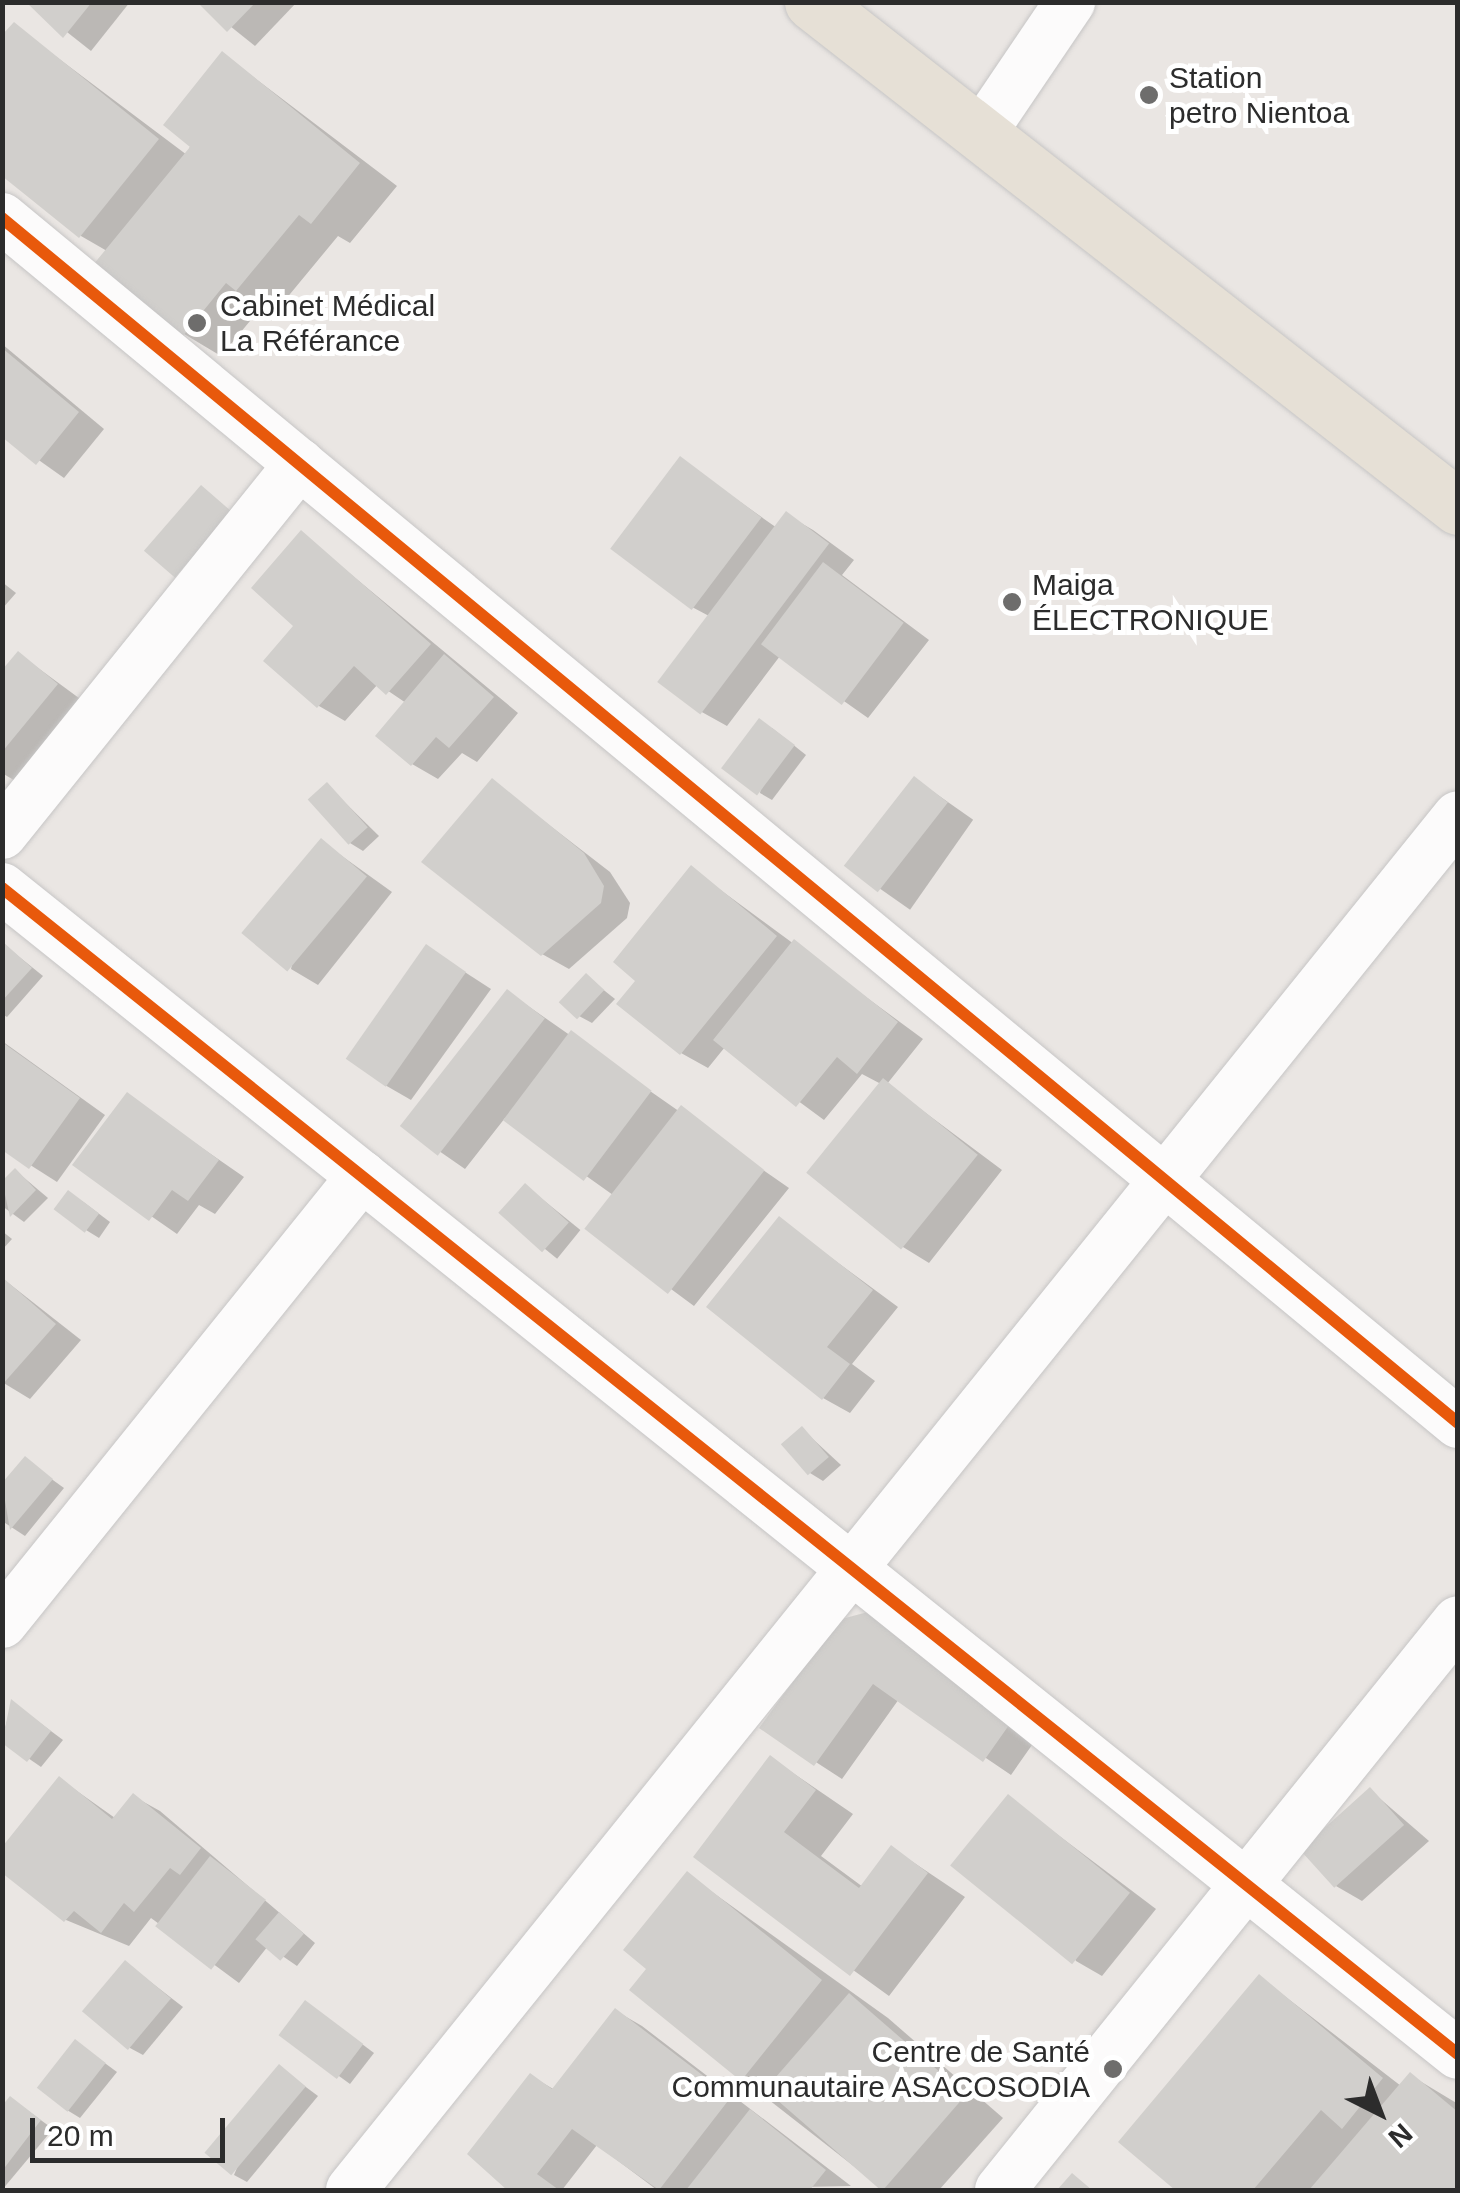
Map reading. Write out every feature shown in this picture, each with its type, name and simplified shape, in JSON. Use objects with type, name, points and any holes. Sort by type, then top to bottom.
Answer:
[{"type":"main road","points":[[812,2],[1458,507]]},
{"type":"street","points":[[980,136],[1070,2]]},
{"type":"street","points":[[2,218],[1458,1422]]},
{"type":"street","points":[[2,834],[300,464]]},
{"type":"street","points":[[351,2190],[1458,816]]},
{"type":"street","points":[[2,888],[1458,2054]]},
{"type":"street","points":[[2,1623],[362,1176]]},
{"type":"street","points":[[1000,2190],[1458,1621]]},
{"type":"building","points":[[26,2],[92,2],[63,38]]},
{"type":"building","points":[[197,2],[256,2],[227,32]]},
{"type":"building","points":[[14,22],[159,139],[79,238],[2,176],[2,35]]},
{"type":"building","points":[[222,51],[360,163],[311,224],[299,215],[236,291],[226,283],[182,337],[93,265],[190,147],[163,125]]},
{"type":"building","points":[[2,348],[79,412],[36,465],[2,437]]},
{"type":"building","points":[[680,456],[761,517],[692,610],[610,549]]},
{"type":"building","points":[[201,485],[232,512],[175,578],[144,551]]},
{"type":"building","points":[[786,511],[829,543],[700,714],[657,682]]},
{"type":"building","points":[[301,530],[431,644],[386,695],[354,666],[317,708],[263,661],[293,626],[251,588]]},
{"type":"building","points":[[823,562],[904,623],[842,705],[761,644]]},
{"type":"building","points":[[18,651],[58,684],[2,752],[2,670]]},
{"type":"building","points":[[444,654],[494,697],[449,748],[436,737],[411,766],[375,736]]},
{"type":"building","points":[[759,718],[795,745],[757,795],[721,768]]},
{"type":"building","points":[[914,776],[948,802],[878,892],[844,866]]},
{"type":"building","points":[[492,778],[584,853],[604,886],[601,903],[541,956],[421,862]]},
{"type":"building","points":[[327,782],[368,827],[348,845],[308,799]]},
{"type":"building","points":[[321,838],[367,877],[287,972],[241,933]]},
{"type":"building","points":[[691,865],[777,936],[680,1055],[616,1004],[635,981],[613,962]]},
{"type":"building","points":[[794,939],[898,1022],[857,1074],[837,1057],[796,1107],[713,1040]]},
{"type":"building","points":[[2,941],[32,968],[2,1001]]},
{"type":"building","points":[[426,944],[466,972],[386,1087],[346,1059]]},
{"type":"building","points":[[586,973],[604,990],[577,1019],[559,1002]]},
{"type":"building","points":[[507,989],[545,1019],[438,1156],[400,1126]]},
{"type":"building","points":[[571,1030],[652,1091],[584,1181],[503,1120]]},
{"type":"building","points":[[2,1042],[80,1098],[29,1169],[2,1150]]},
{"type":"building","points":[[883,1078],[978,1155],[901,1250],[806,1173]]},
{"type":"building","points":[[127,1092],[219,1160],[188,1201],[172,1190],[149,1221],[72,1165]]},
{"type":"building","points":[[681,1105],[765,1170],[668,1294],[584,1229]]},
{"type":"building","points":[[15,1168],[36,1190],[10,1217],[2,1181]]},
{"type":"building","points":[[525,1183],[569,1222],[542,1252],[498,1213]]},
{"type":"building","points":[[68,1190],[99,1213],[85,1233],[54,1209]]},
{"type":"building","points":[[779,1216],[873,1290],[827,1347],[850,1364],[822,1400],[706,1307]]},
{"type":"building","points":[[2,1277],[56,1324],[2,1385]]},
{"type":"building","points":[[802,1426],[829,1457],[808,1475],[781,1444]]},
{"type":"building","points":[[25,1456],[53,1479],[10,1530],[2,1483]]},
{"type":"building","points":[[875,1610],[1014,1718],[983,1762],[873,1684],[814,1766],[759,1728],[838,1620]]},
{"type":"building","points":[[11,1699],[51,1731],[27,1762],[2,1743]]},
{"type":"building","points":[[770,1755],[816,1790],[784,1832],[859,1888],[891,1845],[928,1873],[850,1976],[693,1857]]},
{"type":"building","points":[[59,1776],[112,1819],[133,1793],[201,1848],[180,1875],[170,1868],[134,1912],[124,1903],[101,1933],[74,1911],[64,1922],[2,1873],[2,1847]]},
{"type":"building","points":[[1370,1787],[1404,1825],[1334,1888],[1300,1850]]},
{"type":"building","points":[[1008,1794],[1130,1893],[1072,1964],[950,1865]]},
{"type":"building","points":[[210,1856],[266,1900],[211,1970],[155,1926]]},
{"type":"building","points":[[687,1871],[822,1980],[741,2081],[629,1990],[646,1969],[623,1950]]},
{"type":"building","points":[[279,1912],[304,1934],[280,1961],[255,1939]]},
{"type":"building","points":[[125,1960],[171,1999],[128,2050],[82,2011]]},
{"type":"building","points":[[1259,1974],[1383,2078],[1342,2129],[1321,2110],[1253,2190],[1175,2190],[1118,2142]]},
{"type":"building","points":[[849,1993],[966,2095],[881,2190],[765,2090]]},
{"type":"building","points":[[305,2000],[363,2044],[337,2079],[279,2035]]},
{"type":"building","points":[[615,2008],[731,2097],[659,2190],[572,2129],[537,2174],[559,2190],[507,2190],[467,2154],[530,2073],[552,2089]]},
{"type":"building","points":[[75,2039],[106,2063],[68,2112],[37,2088]]},
{"type":"building","points":[[279,2064],[306,2086],[231,2175],[204,2153]]},
{"type":"building","points":[[1410,2072],[1458,2112],[1458,2190],[1309,2190]]},
{"type":"building","points":[[10,2096],[41,2120],[2,2171],[2,2106]]},
{"type":"building","points":[[750,2109],[826,2170],[810,2190],[686,2190]]},
{"type":"building","points":[[1072,2173],[1092,2190],[1057,2190]]},
{"type":"cycle path","points":[[2,218],[1458,1423]]},
{"type":"cycle path","points":[[2,888],[1458,2054]]},
{"type":"place","name":"Station petro Nientoa","points":[[1149,95]]},
{"type":"place","name":"Cabinet Médical La Référance","points":[[197,323]]},
{"type":"place","name":"Maiga ÉLECTRONIQUE","points":[[1012,602]]},
{"type":"place","name":"Centre de Santé Communautaire ASACOSODIA","points":[[1113,2069]]}]
